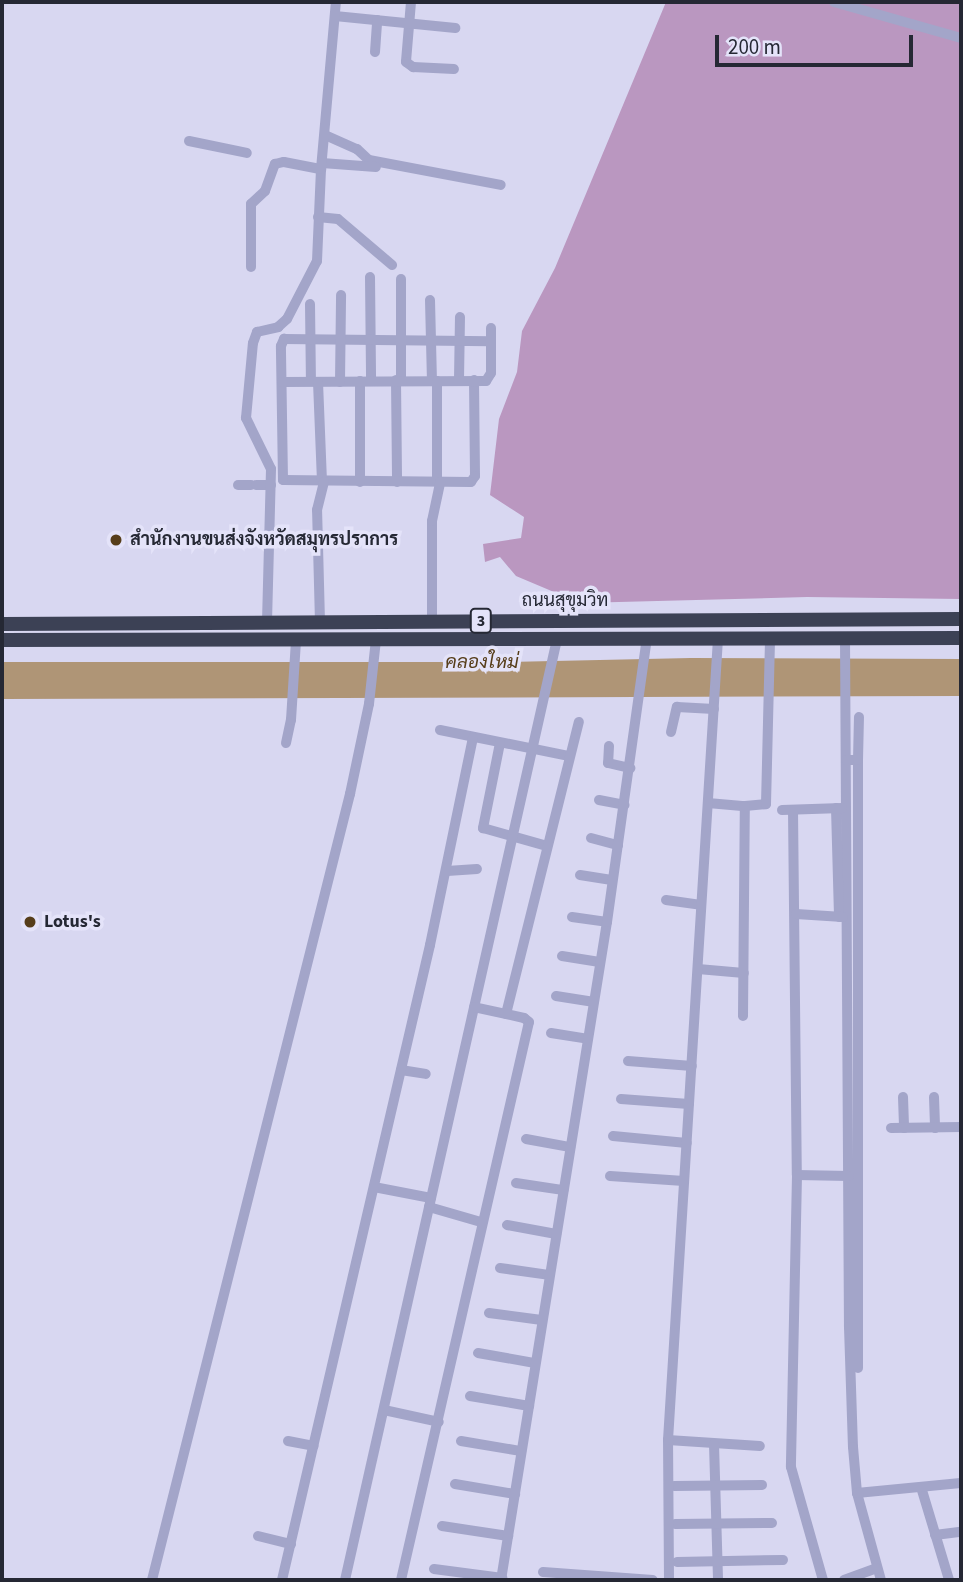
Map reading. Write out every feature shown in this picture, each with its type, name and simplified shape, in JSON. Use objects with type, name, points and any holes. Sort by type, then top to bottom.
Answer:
[{"type":"highway","name":"ถนนสุขุมวิท","points":[[2,624],[961,619]]},
{"type":"highway","name":"3","points":[[2,640],[296,646],[376,640],[648,639],[718,646],[845,644],[961,638]]},
{"type":"street","points":[[267,622],[271,470],[246,418],[253,343],[257,332],[278,327],[288,319],[314,270],[336,2]]},
{"type":"street","points":[[411,2],[408,65],[454,69]]},
{"type":"street","points":[[834,2],[961,38]]},
{"type":"street","points":[[335,16],[455,28]]},
{"type":"street","points":[[374,52],[377,20]]},
{"type":"street","points":[[251,267],[251,204],[265,191],[275,164],[368,165],[499,188],[369,160],[357,149],[325,135]]},
{"type":"street","points":[[189,141],[247,153]]},
{"type":"street","points":[[318,217],[338,219],[392,265]]},
{"type":"street","points":[[360,482],[365,381],[372,339],[370,277]]},
{"type":"street","points":[[397,482],[401,279]]},
{"type":"street","points":[[340,382],[341,295]]},
{"type":"street","points":[[430,300],[438,482],[432,521],[432,621]]},
{"type":"street","points":[[310,304],[310,338],[323,481],[317,510],[320,622]]},
{"type":"street","points":[[459,380],[460,317]]},
{"type":"street","points":[[282,382],[490,378],[491,328]]},
{"type":"street","points":[[474,380],[474,479],[438,482],[283,481],[282,341],[310,338],[491,341]]},
{"type":"street","points":[[238,485],[271,485]]},
{"type":"street","points":[[345,1580],[557,639]]},
{"type":"street","points":[[434,1569],[501,1579],[607,922],[648,639]]},
{"type":"street","points":[[152,1580],[258,1164],[369,704],[376,640]]},
{"type":"street","points":[[845,644],[846,760],[841,808],[843,917],[852,975]]},
{"type":"street","points":[[708,803],[745,806],[766,804],[770,645]]},
{"type":"street","points":[[286,743],[290,734],[296,646]]},
{"type":"street","points":[[669,1580],[668,1440],[718,646]]},
{"type":"street","points":[[671,732],[677,707],[714,704]]},
{"type":"street","points":[[859,717],[852,902],[857,1493],[875,1569],[881,1580]]},
{"type":"street","points":[[506,1014],[579,722]]},
{"type":"street","points":[[440,730],[569,756]]},
{"type":"street","points":[[282,1580],[447,871],[473,737]]},
{"type":"street","points":[[500,743],[483,828],[547,846]]},
{"type":"street","points":[[609,746],[608,763],[630,768]]},
{"type":"street","points":[[846,760],[858,760]]},
{"type":"street","points":[[599,800],[625,805]]},
{"type":"street","points":[[743,1016],[745,806]]},
{"type":"street","points":[[841,808],[852,902],[843,917]]},
{"type":"street","points":[[823,1580],[797,1496],[791,1467],[797,1175],[796,914],[787,810],[841,808]]},
{"type":"street","points":[[591,838],[618,845]]},
{"type":"street","points":[[447,871],[477,869]]},
{"type":"street","points":[[580,875],[612,880]]},
{"type":"street","points":[[666,900],[701,905]]},
{"type":"street","points":[[796,914],[843,917]]},
{"type":"street","points":[[572,917],[607,922]]},
{"type":"street","points":[[562,957],[600,962]]},
{"type":"street","points":[[698,969],[744,973]]},
{"type":"street","points":[[556,996],[593,1002]]},
{"type":"street","points":[[401,1580],[529,1022],[474,1007]]},
{"type":"street","points":[[551,1033],[587,1039]]},
{"type":"street","points":[[628,1061],[692,1066]]},
{"type":"street","points":[[401,1070],[426,1074]]},
{"type":"street","points":[[853,1225],[846,1176],[854,1097]]},
{"type":"street","points":[[903,1097],[904,1128]]},
{"type":"street","points":[[934,1097],[935,1128]]},
{"type":"street","points":[[621,1099],[689,1104]]},
{"type":"street","points":[[891,1128],[961,1127]]},
{"type":"street","points":[[613,1136],[687,1143]]},
{"type":"street","points":[[526,1139],[570,1147]]},
{"type":"street","points":[[797,1175],[846,1176]]},
{"type":"street","points":[[610,1176],[684,1181]]},
{"type":"street","points":[[516,1183],[564,1190]]},
{"type":"street","points":[[374,1187],[430,1202],[481,1222]]},
{"type":"street","points":[[506,1225],[556,1234]]},
{"type":"street","points":[[500,1268],[550,1275]]},
{"type":"street","points":[[489,1313],[542,1320]]},
{"type":"street","points":[[854,1351],[858,1368]]},
{"type":"street","points":[[478,1353],[536,1363]]},
{"type":"street","points":[[470,1396],[529,1406]]},
{"type":"street","points":[[384,1410],[439,1422]]},
{"type":"street","points":[[668,1440],[760,1446]]},
{"type":"street","points":[[288,1441],[314,1446]]},
{"type":"street","points":[[461,1441],[522,1451]]},
{"type":"street","points":[[714,1444],[718,1580]]},
{"type":"street","points":[[857,1493],[961,1483]]},
{"type":"street","points":[[455,1484],[515,1494]]},
{"type":"street","points":[[674,1486],[762,1485]]},
{"type":"street","points":[[921,1487],[949,1580]]},
{"type":"street","points":[[675,1524],[772,1523]]},
{"type":"street","points":[[442,1526],[508,1536]]},
{"type":"street","points":[[935,1535],[961,1532]]},
{"type":"street","points":[[258,1536],[291,1544]]},
{"type":"street","points":[[677,1562],[783,1560]]},
{"type":"street","points":[[849,1579],[875,1569]]},
{"type":"street","points":[[543,1572],[653,1580]]},
{"type":"shaded area","points":[[666,2],[961,2],[961,599],[807,597],[580,603],[516,576],[500,557],[485,562],[483,544],[521,538],[524,517],[490,495],[499,419],[517,372],[522,331],[555,268]]},
{"type":"water","name":"คลองใหม่","points":[[691,658],[961,659],[961,696],[2,699],[2,662],[508,662]]},
{"type":"place","name":"สำนักงานขนส่งจังหวัดสมุทรปราการ","points":[[116,540]]},
{"type":"place","name":"Lotus's","points":[[30,922]]}]
